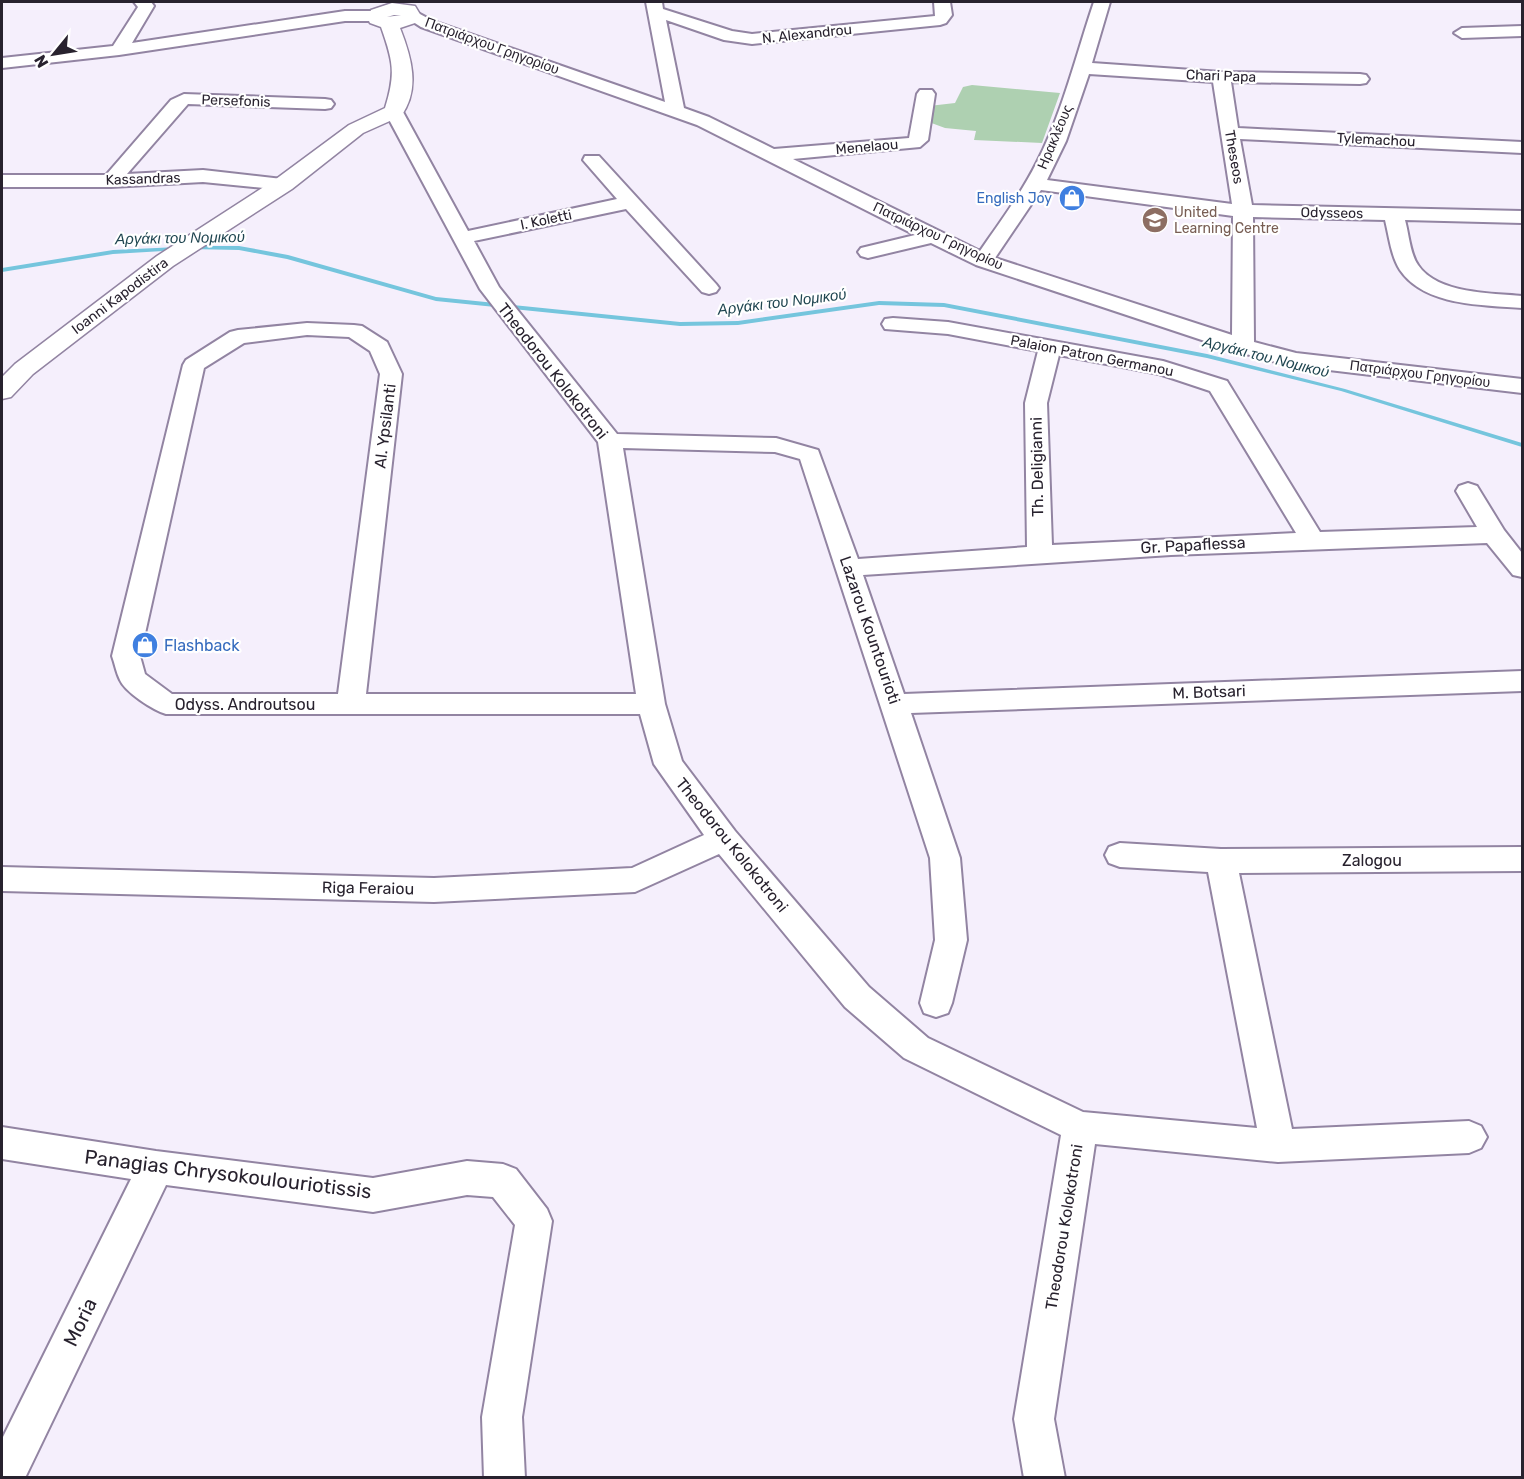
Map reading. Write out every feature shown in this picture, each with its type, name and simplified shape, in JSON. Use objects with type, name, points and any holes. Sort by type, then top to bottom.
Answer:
[{"type":"street","points":[[118,50],[146,6],[142,2]]},
{"type":"street","name":"N. Alexandrou","points":[[656,7],[730,36],[752,39],[940,20],[944,15],[942,2]]},
{"type":"street","name":"Ηρακλέους","points":[[984,261],[1035,184],[1056,142],[1083,68],[1102,2]]},
{"type":"street","name":"N. Alexandrou","points":[[656,7],[676,112]]},
{"type":"street","points":[[2,63],[118,50],[345,16],[388,12],[402,59],[402,86],[394,112]]},
{"type":"street","name":"Πατριάρχου Γρηγορίου","points":[[388,12],[703,121],[984,261],[1243,346],[1295,360],[1522,386]]},
{"type":"street","points":[[1462,33],[1522,31]]},
{"type":"street","name":"Chari Papa","points":[[1083,68],[1221,77],[1360,79]]},
{"type":"street","name":"Theseos","points":[[1221,77],[1243,212],[1243,346]]},
{"type":"street","name":"Menelaou","points":[[769,155],[913,143],[919,140],[926,94]]},
{"type":"street","name":"Persefonis","points":[[111,181],[177,104],[184,99],[325,104]]},
{"type":"street","name":"Ioanni Kapodistira","points":[[2,391],[24,369],[165,261],[284,184],[356,129],[394,112]]},
{"type":"street","name":"Theodorou Kolokotroni","points":[[394,112],[490,289],[610,441],[651,704],[668,764],[724,839],[857,997],[916,1048],[1080,1127],[1034,1419],[1045,1478]]},
{"type":"street","name":"Tylemachou","points":[[1230,133],[1522,147]]},
{"type":"street","points":[[592,160],[709,288]]},
{"type":"street","name":"Kassandras","points":[[2,181],[111,181],[203,177],[284,184]]},
{"type":"street","name":"Odysseos","points":[[1035,184],[1243,212],[1522,217]]},
{"type":"street","name":"I. Koletti","points":[[462,238],[630,202]]},
{"type":"street","points":[[1394,215],[1408,268],[1432,287],[1467,298],[1522,302]]},
{"type":"street","points":[[868,252],[933,236]]},
{"type":"street","name":"Palaion Patron Germanou","points":[[893,324],[948,328],[1163,368],[1220,386],[1312,539]]},
{"type":"street","name":"Al. Ypsilanti","points":[[194,365],[238,337],[308,328],[354,331],[379,347],[391,374],[351,705]]},
{"type":"street","name":"Th. Deligianni","points":[[1040,553],[1036,403],[1050,347]]},
{"type":"street","name":"Odyss. Androutsou","points":[[194,365],[126,656],[133,679],[166,704],[651,704]]},
{"type":"street","name":"Lazarou Kountourioti","points":[[610,441],[776,445],[810,455],[945,858],[951,940],[936,1003]]},
{"type":"street","points":[[1468,491],[1494,535],[1522,569]]},
{"type":"street","name":"Gr. Papaflessa","points":[[848,568],[1040,553],[1312,539],[1494,535]]},
{"type":"street","name":"M. Botsari","points":[[895,704],[1522,681]]},
{"type":"street","name":"Riga Feraiou","points":[[2,879],[434,890],[635,880],[724,839]]},
{"type":"street","name":"Zalogou","points":[[1120,855],[1221,861],[1522,859]]},
{"type":"street","points":[[1221,861],[1278,1146]]},
{"type":"street","points":[[1080,1127],[1278,1146],[1469,1137]]},
{"type":"street","name":"Panagias Chrysokoulouriotissis","points":[[2,1143],[156,1167],[373,1195],[467,1178],[503,1181],[534,1221],[502,1417],[505,1478]]},
{"type":"street","name":"Moria","points":[[4,1477],[156,1167]]},
{"type":"green space","points":[[972,85],[1060,93],[1042,143],[974,140],[976,131],[945,128],[926,121],[929,106],[955,103],[963,87]]},
{"type":"waterway","name":"Αργάκι του Νομικού","points":[[191,248],[239,248],[288,257],[436,299],[680,324],[738,323],[879,303],[944,305],[1207,356],[1343,390],[1522,445]]},
{"type":"waterway","name":"Αργάκι του Νομικού","points":[[2,270],[113,252],[178,249]]},
{"type":"place","name":"English Joy","points":[[1072,198]]},
{"type":"place","name":"United Learning Centre","points":[[1155,220]]},
{"type":"place","name":"Flashback","points":[[145,645]]}]
